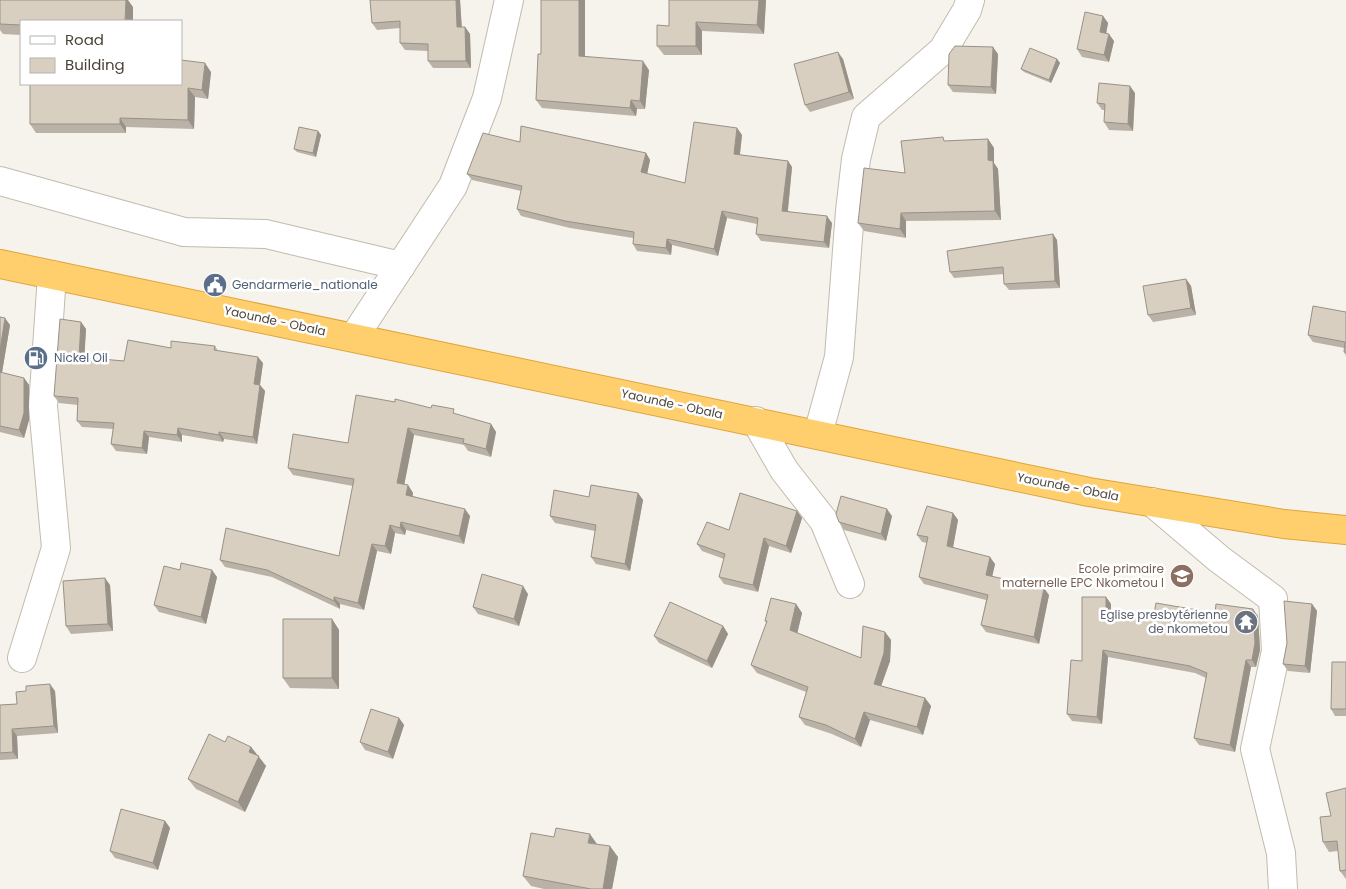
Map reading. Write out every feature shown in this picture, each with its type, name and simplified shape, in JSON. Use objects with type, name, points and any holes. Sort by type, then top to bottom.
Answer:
[{"type":"highway","name":"Yaounde - Obala","points":[[0,264],[1089,492],[1284,524],[1346,530]]},
{"type":"street","points":[[354,337],[454,186],[487,98],[509,0]]},
{"type":"street","points":[[818,434],[839,357],[850,211],[856,160],[866,117],[943,50],[967,10],[970,0]]},
{"type":"street","points":[[0,181],[184,232],[266,234],[401,266]]},
{"type":"street","points":[[22,658],[56,548],[43,406],[52,275]]},
{"type":"street","points":[[756,421],[784,470],[824,521],[850,584]]},
{"type":"street","points":[[1152,502],[1219,559],[1273,599],[1276,651],[1255,749],[1280,853],[1283,889]]},
{"type":"building","points":[[0,0],[126,0],[125,20],[20,20],[20,25],[0,24]]},
{"type":"building","points":[[370,0],[456,0],[457,27],[465,27],[466,61],[428,61],[428,44],[400,43],[400,21],[372,23]]},
{"type":"building","points":[[541,0],[579,0],[579,56],[643,61],[640,101],[631,100],[630,108],[536,100],[538,54],[541,54]]},
{"type":"building","points":[[669,0],[759,0],[757,25],[696,22],[696,46],[657,46],[657,25],[669,26]]},
{"type":"building","points":[[1085,12],[1103,16],[1100,32],[1109,34],[1104,55],[1077,49]]},
{"type":"building","points":[[955,46],[993,47],[991,87],[948,85],[949,54]]},
{"type":"building","points":[[1030,48],[1057,59],[1049,80],[1021,69]]},
{"type":"building","points":[[838,52],[849,92],[805,105],[794,64]]},
{"type":"building","points":[[182,60],[205,63],[202,90],[188,88],[188,120],[120,118],[120,124],[30,124],[30,85],[182,85]]},
{"type":"building","points":[[1099,83],[1130,86],[1128,124],[1104,122],[1105,104],[1097,103]]},
{"type":"building","points":[[694,122],[737,128],[734,154],[788,161],[782,211],[827,216],[824,242],[756,234],[758,218],[722,211],[714,249],[667,239],[666,248],[633,244],[634,232],[565,221],[517,209],[522,186],[467,174],[483,133],[520,142],[521,126],[646,153],[641,172],[685,183]]},
{"type":"building","points":[[299,127],[318,131],[313,153],[294,149]]},
{"type":"building","points":[[943,137],[944,141],[988,139],[988,160],[993,161],[995,211],[901,213],[900,229],[858,223],[864,168],[905,173],[901,141]]},
{"type":"building","points":[[1053,234],[1055,281],[1004,284],[1003,267],[950,272],[947,251]]},
{"type":"building","points":[[1186,279],[1191,308],[1148,315],[1143,286]]},
{"type":"building","points":[[1313,306],[1346,312],[1346,352],[1344,352],[1345,342],[1308,335]]},
{"type":"building","points":[[0,317],[5,318],[0,350]]},
{"type":"building","points":[[60,319],[81,322],[79,357],[124,361],[128,340],[171,348],[171,341],[215,346],[214,350],[258,357],[254,384],[260,385],[253,437],[219,432],[219,435],[178,428],[177,435],[144,431],[142,448],[111,444],[114,423],[77,421],[78,398],[54,396]]},
{"type":"building","points":[[0,372],[24,378],[24,413],[19,430],[0,426]]},
{"type":"building","points":[[356,395],[395,402],[395,399],[431,408],[432,405],[454,409],[453,413],[491,424],[486,449],[463,443],[464,439],[408,428],[397,483],[408,485],[406,495],[465,509],[459,536],[401,522],[400,528],[390,525],[385,546],[372,544],[358,603],[334,597],[334,601],[267,570],[220,560],[226,528],[339,556],[354,479],[288,468],[293,434],[348,443]]},
{"type":"building","points":[[591,485],[638,493],[625,564],[591,557],[596,525],[550,516],[554,490],[589,497]]},
{"type":"building","points":[[740,493],[797,511],[786,546],[764,538],[753,585],[719,577],[725,554],[697,544],[707,522],[729,530]]},
{"type":"building","points":[[841,496],[887,509],[881,534],[839,522],[836,514]]},
{"type":"building","points":[[927,506],[953,513],[947,546],[990,557],[986,575],[1044,588],[1034,637],[981,625],[988,595],[919,577],[928,537],[917,535]]},
{"type":"building","points":[[181,563],[212,570],[201,617],[154,605],[164,566],[180,570]]},
{"type":"building","points":[[482,574],[523,586],[514,619],[473,607]]},
{"type":"building","points":[[105,578],[108,624],[66,626],[63,581]]},
{"type":"building","points":[[1082,597],[1106,597],[1106,611],[1153,619],[1156,603],[1215,613],[1216,604],[1253,609],[1255,643],[1252,660],[1246,660],[1230,745],[1194,738],[1207,673],[1190,666],[1103,650],[1097,717],[1067,714],[1071,660],[1082,661]]},
{"type":"building","points":[[771,598],[796,604],[790,630],[861,658],[863,626],[885,632],[884,653],[874,684],[925,698],[917,727],[864,712],[855,739],[826,725],[799,717],[808,687],[751,665],[767,621],[765,621]]},
{"type":"building","points":[[1284,601],[1312,604],[1305,666],[1283,664],[1287,643]]},
{"type":"building","points":[[670,602],[723,626],[707,661],[654,636]]},
{"type":"building","points":[[283,619],[332,619],[332,678],[283,678]]},
{"type":"building","points":[[1332,662],[1346,662],[1346,709],[1331,709]]},
{"type":"building","points":[[50,684],[54,726],[12,729],[13,752],[0,753],[0,705],[17,704],[16,692],[26,691],[26,686]]},
{"type":"building","points":[[371,709],[399,718],[388,752],[360,742]]},
{"type":"building","points":[[209,734],[225,742],[228,736],[251,747],[249,752],[259,756],[238,802],[188,779]]},
{"type":"building","points":[[1346,788],[1346,870],[1340,871],[1337,841],[1323,842],[1320,817],[1331,816],[1326,793]]},
{"type":"building","points":[[121,809],[165,821],[153,863],[110,851]]},
{"type":"building","points":[[556,828],[590,834],[588,843],[610,846],[603,889],[591,889],[523,876],[531,833],[554,837]]},
{"type":"place","name":"Gendarmerie_nationale","points":[[215,285]]},
{"type":"place","name":"Nickel Oil","points":[[36,358]]},
{"type":"place","name":"Ecole primaire maternelle EPC Nkometou I","points":[[1182,576]]},
{"type":"place","name":"Eglise presbytérienne de nkometou","points":[[1246,622]]}]
